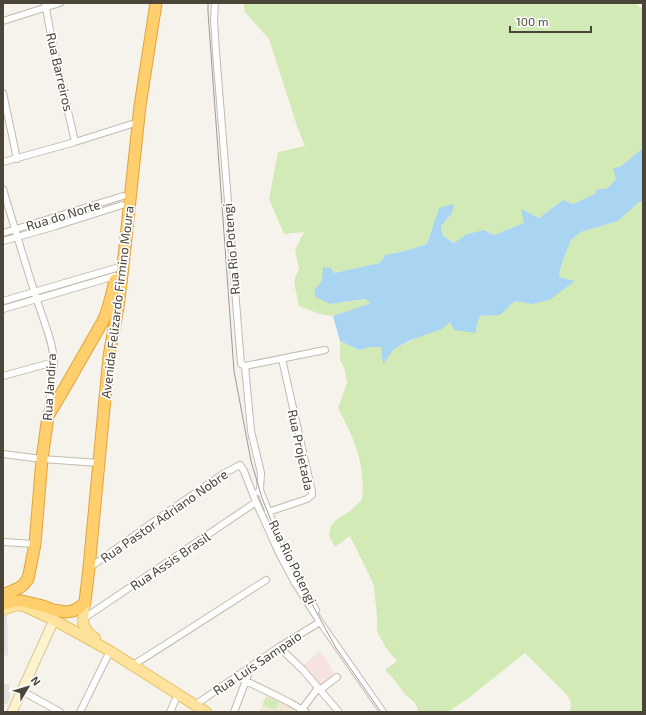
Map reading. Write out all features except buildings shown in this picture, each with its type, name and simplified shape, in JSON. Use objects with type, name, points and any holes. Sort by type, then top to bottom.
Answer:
[{"type":"highway","name":"Avenida Felizardo Firmino Moura","points":[[48,416],[108,311],[113,291],[132,124],[149,3]]},
{"type":"highway","name":"Avenida Felizardo Firmino Moura","points":[[85,602],[109,356],[118,306],[140,106],[156,3]]},
{"type":"highway","name":"Rua Jandira","points":[[3,595],[20,588],[28,579],[35,544],[42,459],[48,416]]},
{"type":"highway","points":[[3,607],[9,602],[22,601],[53,610],[66,612],[74,611],[85,602]]},
{"type":"main road","points":[[85,602],[82,623],[88,633],[110,650],[206,712]]},
{"type":"main road","points":[[3,610],[16,605],[24,606],[54,620],[110,650]]},
{"type":"street","points":[[3,21],[45,5],[60,3]]},
{"type":"street","name":"Rua Rio Potengi","points":[[215,3],[214,20],[216,60],[236,313],[241,364],[245,366],[251,431],[260,473],[260,490],[280,542],[326,626],[328,633]]},
{"type":"street","name":"Rua Barreiros","points":[[45,5],[75,142]]},
{"type":"street","points":[[3,93],[17,159]]},
{"type":"street","points":[[3,162],[132,124]]},
{"type":"street","name":"Rua Jandira","points":[[3,189],[52,345],[54,362],[48,416]]},
{"type":"street","name":"Rua do Norte","points":[[3,233],[123,200]]},
{"type":"street","name":"Rua do Norte","points":[[3,241],[56,226],[123,200]]},
{"type":"street","points":[[3,301],[34,291],[116,272]]},
{"type":"street","points":[[3,309],[116,272]]},
{"type":"street","points":[[245,366],[325,350]]},
{"type":"street","name":"Rua Projetada","points":[[268,512],[307,499],[312,495],[282,359]]},
{"type":"street","points":[[3,376],[54,362]]},
{"type":"street","points":[[3,454],[42,459],[99,463]]},
{"type":"street","name":"Rua Rio Potengi","points":[[240,465],[295,583],[320,622],[383,712]]},
{"type":"street","name":"Rua Pastor Adriano Nobre","points":[[89,568],[223,474],[240,465]]},
{"type":"street","name":"Rua Rio Potengi","points":[[256,502],[260,490]]},
{"type":"street","name":"Rua Assis Brasil","points":[[83,619],[256,502]]},
{"type":"street","points":[[3,542],[35,544]]},
{"type":"street","points":[[133,665],[266,580]]},
{"type":"street","points":[[12,712],[54,620]]},
{"type":"street","name":"Rua Luís Sampaio","points":[[195,705],[279,647],[320,622]]},
{"type":"street","points":[[279,647],[302,670],[339,712]]},
{"type":"street","points":[[80,712],[110,650]]},
{"type":"street","points":[[234,712],[251,666]]},
{"type":"street","points":[[236,676],[290,702],[302,711],[319,689],[337,677]]},
{"type":"street","points":[[22,691],[60,712]]},
{"type":"street","points":[[170,712],[178,694]]},
{"type":"shaded area","points":[[7,615],[8,655],[3,656],[3,617]]},
{"type":"shaded area","points":[[320,651],[331,666],[330,667],[334,674],[319,686],[302,666]]},
{"type":"shaded area","points":[[3,684],[9,684],[10,697],[8,704],[3,704]]},
{"type":"shaded area","points":[[266,696],[294,707],[292,712],[259,712]]},
{"type":"green space","points":[[243,3],[639,3],[637,6],[643,8],[643,148],[620,167],[616,179],[608,188],[596,190],[595,194],[573,204],[563,200],[539,218],[522,210],[524,223],[494,235],[484,230],[467,234],[455,243],[443,236],[441,226],[452,213],[439,208],[427,244],[385,255],[380,263],[334,273],[322,281],[314,290],[330,304],[365,299],[372,303],[333,316],[320,314],[299,306],[294,282],[299,268],[295,250],[304,232],[284,234],[269,199],[278,152],[305,146],[297,126],[269,39],[245,12]]},
{"type":"green space","points":[[643,201],[643,712],[570,712],[571,702],[567,695],[525,653],[470,697],[448,712],[419,712],[415,703],[405,694],[385,670],[397,661],[386,648],[377,631],[374,585],[350,536],[335,547],[329,535],[331,526],[336,520],[350,511],[362,500],[363,487],[358,452],[338,408],[347,383],[345,370],[340,359],[340,341],[359,350],[372,347],[381,347],[383,363],[394,349],[450,322],[476,333],[479,316],[500,315],[515,301],[532,304],[574,281],[559,277],[561,266],[571,240],[581,232],[618,221],[639,202]]},
{"type":"green space","points":[[266,697],[279,702],[276,710],[263,705]]},
{"type":"water","points":[[643,148],[643,201],[639,202],[618,221],[581,232],[571,240],[561,266],[559,277],[575,281],[549,300],[532,304],[515,301],[500,315],[480,316],[476,333],[454,330],[450,322],[442,329],[411,340],[394,349],[383,364],[381,347],[372,347],[359,350],[340,341],[333,316],[371,303],[365,299],[330,304],[316,297],[314,290],[322,281],[323,267],[331,268],[334,273],[380,263],[385,255],[427,244],[439,208],[454,204],[452,213],[441,226],[443,236],[454,243],[467,234],[484,230],[494,235],[524,223],[521,209],[539,218],[563,200],[573,204],[595,194],[596,190],[608,188],[616,179],[613,168],[620,167]]},
{"type":"tram line","points":[[208,3],[234,371],[251,461],[262,498],[284,553],[336,648],[381,712]]}]
